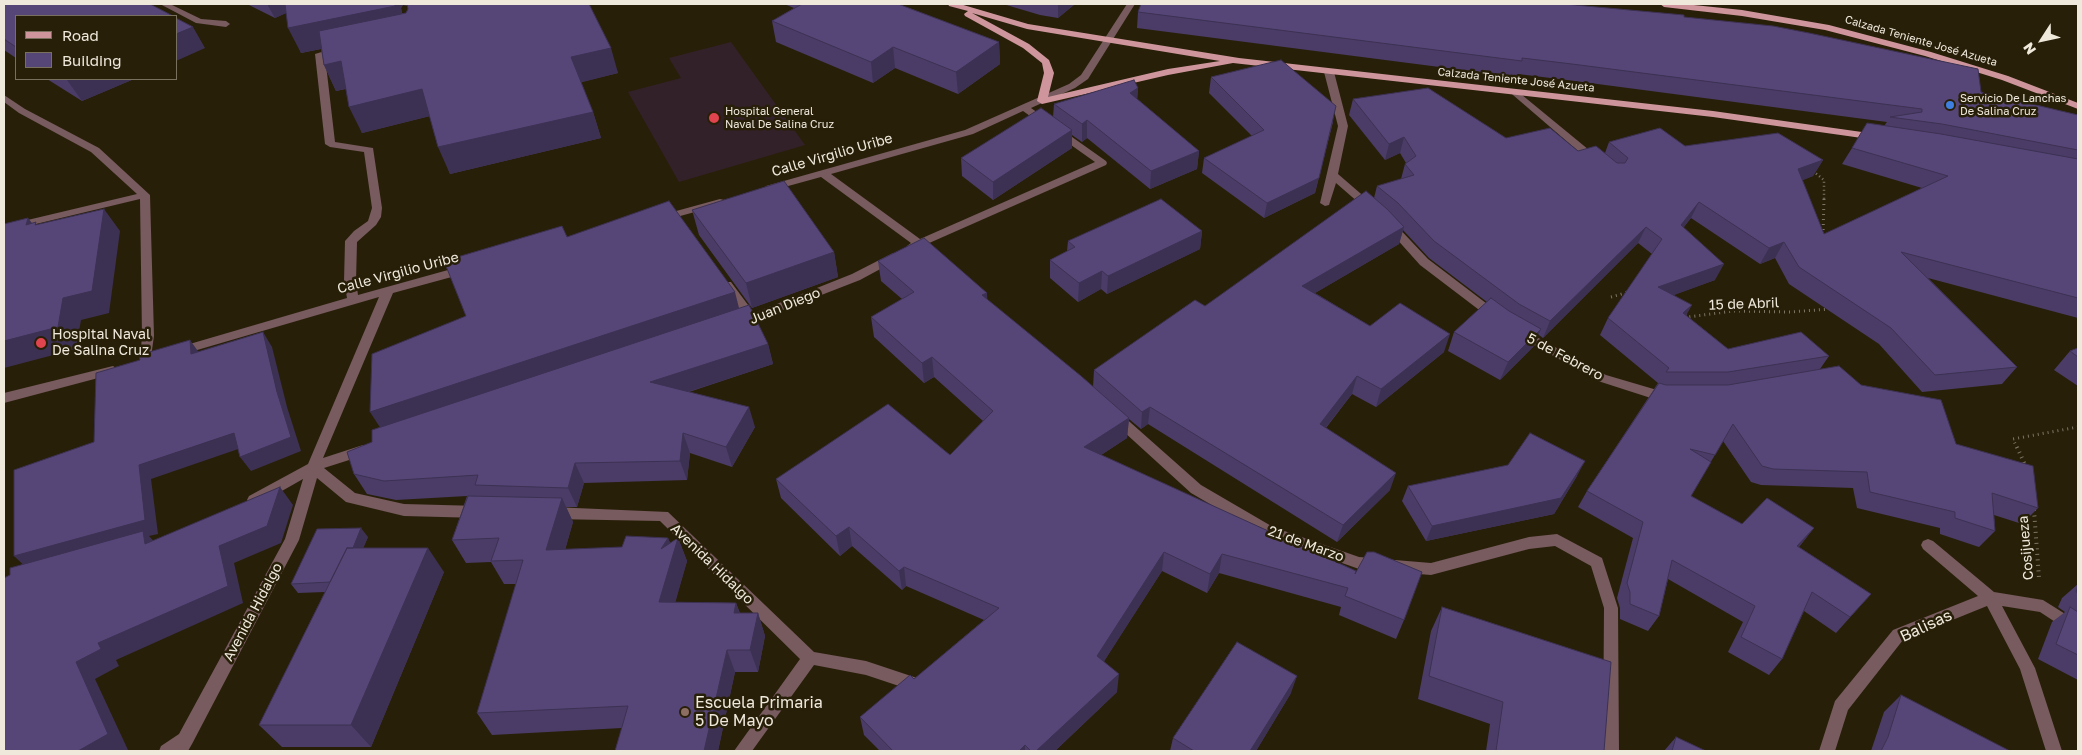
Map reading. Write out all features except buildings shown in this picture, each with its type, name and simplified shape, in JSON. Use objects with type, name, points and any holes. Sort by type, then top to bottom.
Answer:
[{"type":"main road","name":"Calzada Teniente José Azueta","points":[[951,4],[1027,26],[1238,61],[1713,114],[1884,138]]},
{"type":"main road","points":[[951,4],[1026,46],[1046,62],[1049,73],[1042,101],[1168,72],[1238,61]]},
{"type":"main road","name":"Calzada Teniente José Azueta","points":[[1664,4],[1742,13],[1826,27],[1928,54],[2004,78],[2078,106]]},
{"type":"street","points":[[164,4],[198,20],[226,24]]},
{"type":"street","name":"Calle Virgilio Uribe","points":[[759,191],[970,132],[1072,86],[1085,78],[1131,4]]},
{"type":"street","points":[[348,48],[320,54],[330,144],[369,150],[377,208],[376,217],[372,223],[351,241],[350,281],[353,300]]},
{"type":"street","points":[[1325,204],[1343,126],[1329,72]]},
{"type":"street","points":[[1516,92],[1606,169]]},
{"type":"street","points":[[4,98],[22,111],[95,150],[145,195],[148,336],[146,361]]},
{"type":"street","name":"Juan Diego","points":[[724,329],[856,277],[919,242],[1102,163],[1025,108]]},
{"type":"street","points":[[823,173],[919,242],[934,255]]},
{"type":"street","name":"5 de Febrero","points":[[1333,176],[1388,223],[1424,262],[1507,325],[1602,378],[1657,395],[1683,395]]},
{"type":"street","points":[[10,227],[145,195]]},
{"type":"street","points":[[647,222],[679,218],[731,199]]},
{"type":"street","name":"Calle Virgilio Uribe","points":[[4,398],[146,361],[353,300],[474,267]]},
{"type":"street","points":[[723,279],[752,319]]},
{"type":"street","name":"Avenida Hidalgo","points":[[183,745],[292,540],[313,467],[388,290]]},
{"type":"street","name":"21 de Marzo","points":[[1108,411],[1196,489],[1268,532],[1359,563],[1431,568],[1529,543],[1557,540],[1597,562],[1611,608],[1611,751]]},
{"type":"street","points":[[239,508],[313,467],[379,445]]},
{"type":"street","points":[[313,467],[351,498],[404,510],[494,512]]},
{"type":"street","name":"Avenida Hidalgo","points":[[534,513],[663,516],[810,658]]},
{"type":"street","points":[[1928,544],[1990,598],[2028,668],[2054,751]]},
{"type":"street","points":[[1990,598],[2043,606],[2078,630]]},
{"type":"street","name":"Balisas","points":[[1827,751],[1841,706],[1898,635],[1990,598]]},
{"type":"street","points":[[742,751],[810,658],[866,668],[911,683]]},
{"type":"street","points":[[167,751],[183,745]]},
{"type":"path","points":[[1823,243],[1824,180]]},
{"type":"path","points":[[1612,297],[1633,291]]},
{"type":"path","name":"15 de Abril","points":[[1680,313],[1688,317],[1733,311],[1790,312],[1838,308]]},
{"type":"path","points":[[2028,472],[2013,439],[2078,427]]},
{"type":"path","name":"Cosijueza","points":[[2034,509],[2037,566],[2043,606]]},
{"type":"shaded area","name":"Hospital General Naval De Salina Cruz","points":[[731,42],[805,145],[679,182],[628,92],[681,78],[669,58]]},
{"type":"place","name":"Servicio De Lanchas De Salina Cruz","points":[[1950,105]]},
{"type":"place","name":"Hospital General Naval De Salina Cruz","points":[[714,118]]},
{"type":"place","name":"Hospital Naval De Salina Cruz","points":[[41,343]]},
{"type":"place","name":"Escuela Primaria 5 De Mayo","points":[[685,712]]}]
